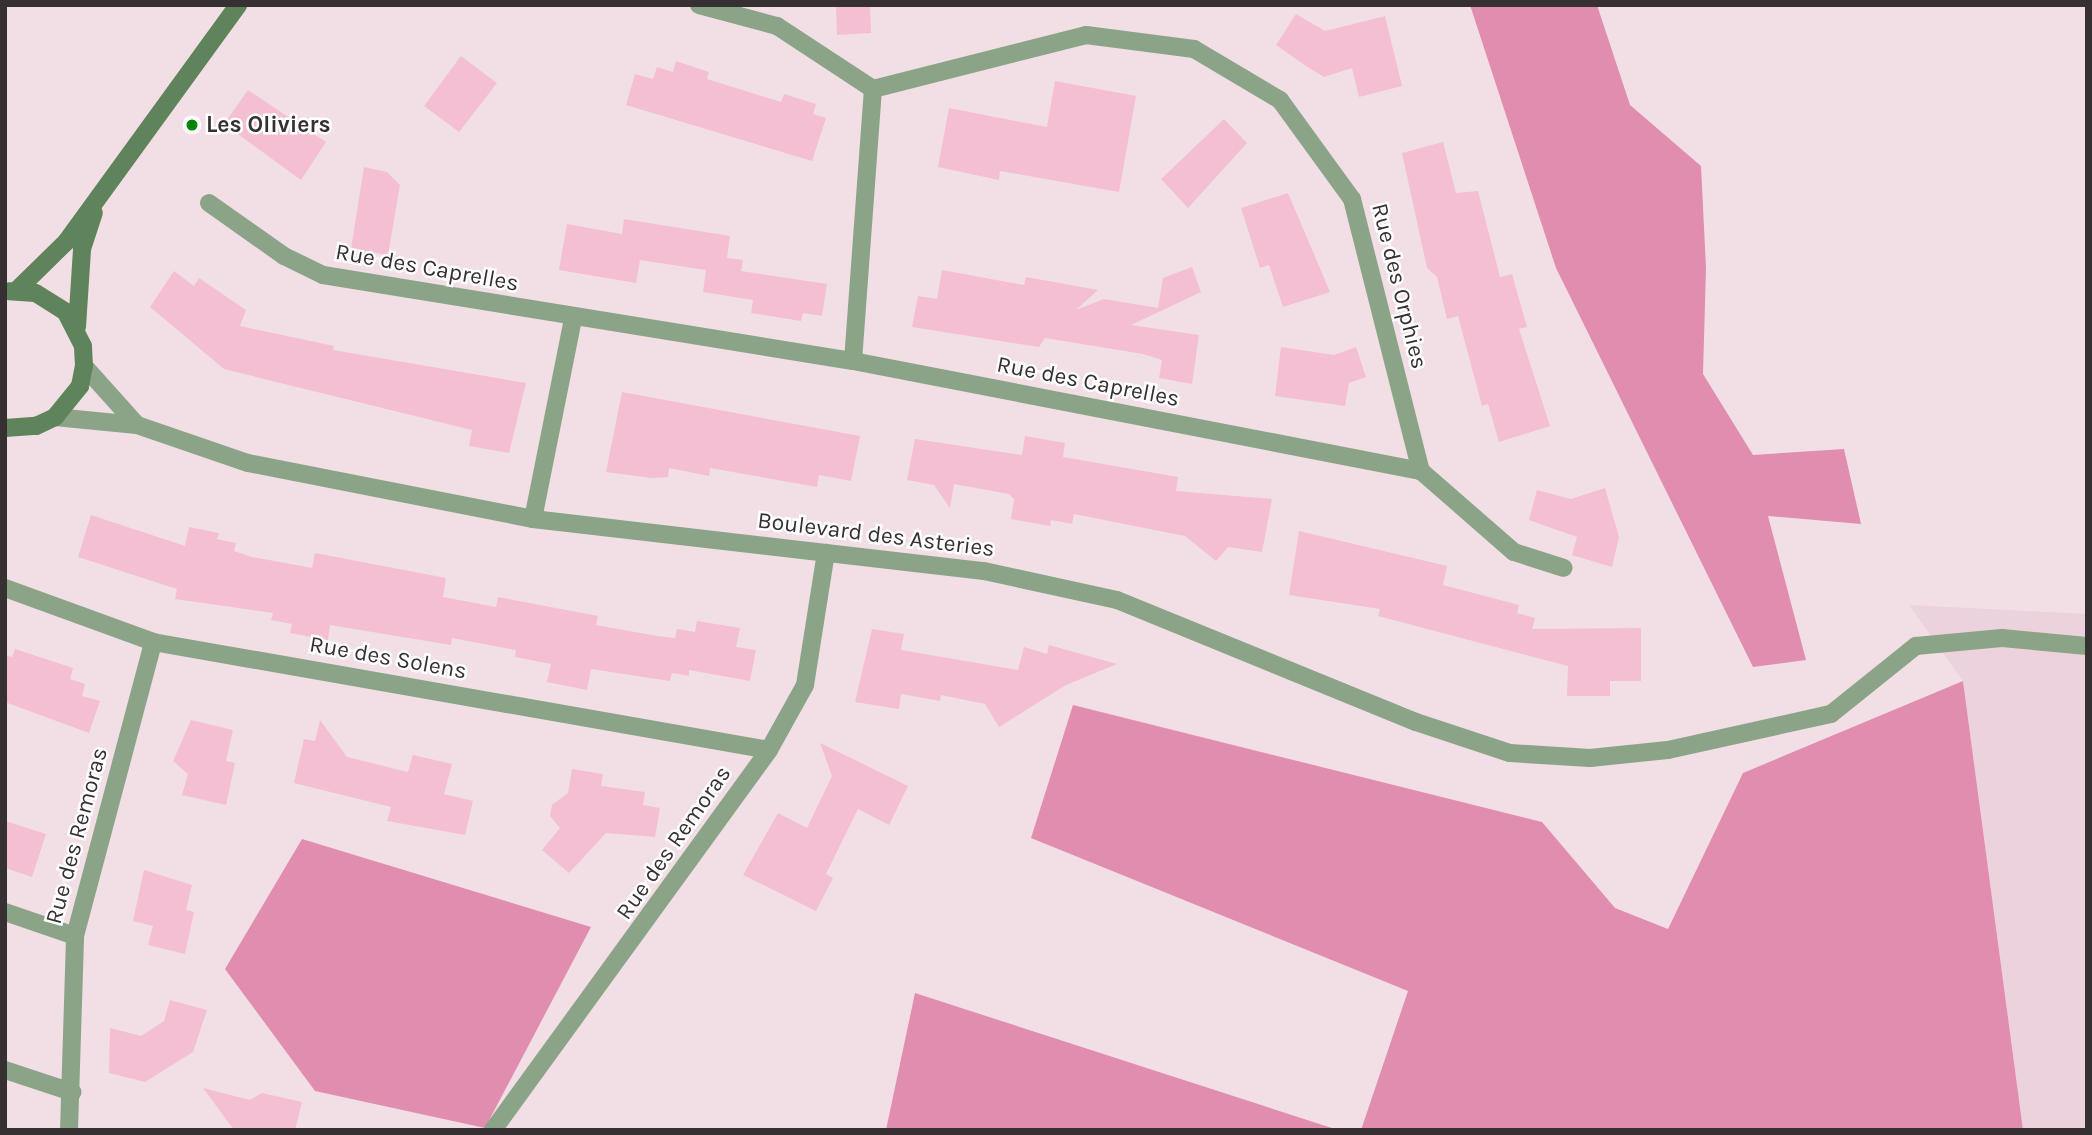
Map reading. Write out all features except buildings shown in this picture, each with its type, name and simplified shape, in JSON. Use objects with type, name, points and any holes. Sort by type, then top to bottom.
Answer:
[{"type":"main road","points":[[11,291],[51,261],[103,194],[237,5]]},
{"type":"main road","points":[[5,428],[36,426],[55,417],[80,386],[84,366],[77,327],[82,248],[103,194]]},
{"type":"main road","points":[[11,291],[52,301],[77,327]]},
{"type":"street","points":[[699,5],[777,26],[873,89],[853,361]]},
{"type":"street","name":"Rue des Orphies","points":[[873,89],[1086,35],[1194,49],[1280,100],[1352,199],[1421,471]]},
{"type":"street","name":"Rue des Caprelles","points":[[209,203],[284,256],[323,275],[573,319],[853,361],[1421,471]]},
{"type":"street","points":[[533,519],[573,319]]},
{"type":"street","name":"Boulevard des Asteries","points":[[84,366],[137,425]]},
{"type":"street","name":"Boulevard des Asteries","points":[[55,417],[137,425],[247,463],[533,519],[984,571],[1117,600],[1416,722],[1510,753],[1590,758],[1668,750],[1831,714],[1916,646],[2002,638],[2087,646]]},
{"type":"street","points":[[1421,471],[1514,552],[1563,568]]},
{"type":"street","name":"Rue des Remoras","points":[[493,1130],[769,750],[805,685],[826,553]]},
{"type":"street","name":"Rue des Solens","points":[[5,589],[153,642],[769,750]]},
{"type":"street","name":"Rue des Remoras","points":[[68,1130],[72,1092],[75,936],[153,642]]},
{"type":"street","points":[[5,912],[75,936]]},
{"type":"street","points":[[5,1070],[72,1092]]},
{"type":"shaded area","points":[[1470,5],[1597,5],[1630,105],[1701,166],[1706,268],[1703,374],[1753,455],[1844,449],[1861,524],[1768,516],[1806,660],[1753,667],[1556,268]]},
{"type":"shaded area","points":[[1909,605],[2087,614],[2087,1130],[2023,1130],[1963,681]]},
{"type":"shaded area","points":[[1963,681],[2023,1130],[1361,1130],[1408,991],[1031,838],[1073,705],[1542,822],[1615,908],[1668,929],[1743,773]]},
{"type":"shaded area","points":[[302,839],[591,927],[485,1128],[315,1091],[225,969]]},
{"type":"shaded area","points":[[915,993],[1338,1130],[886,1130]]},
{"type":"place","name":"Les Oliviers","points":[[192,125]]}]
